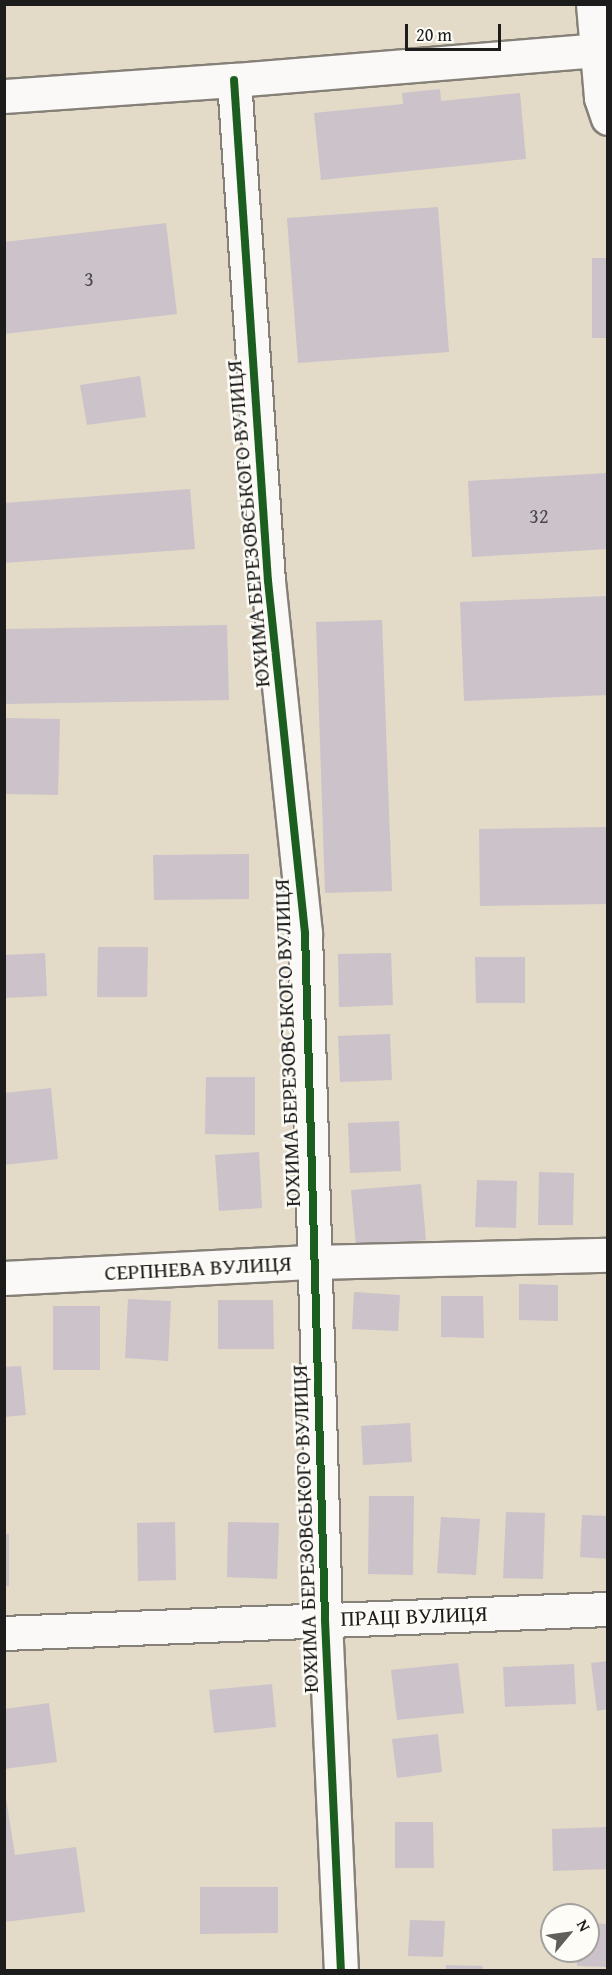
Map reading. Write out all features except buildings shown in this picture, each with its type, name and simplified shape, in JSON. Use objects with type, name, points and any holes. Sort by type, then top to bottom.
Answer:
[{"type":"street","points":[[593,4],[601,98],[608,118]]},
{"type":"street","points":[[4,96],[234,81],[596,50]]},
{"type":"street","name":"ЮХИМА БЕРЕЗОВСЬКОГО ВУЛИЦЯ","points":[[234,81],[268,581],[305,933],[325,1620],[341,1971]]},
{"type":"street","name":"СЕРПНЕВА ВУЛИЦЯ","points":[[4,1278],[314,1262],[608,1255]]},
{"type":"street","name":"ПРАЦІ ВУЛИЦЯ","points":[[4,1633],[608,1610]]},
{"type":"cycle path","points":[[234,80],[268,581],[305,933],[325,1620],[341,1970]]}]
